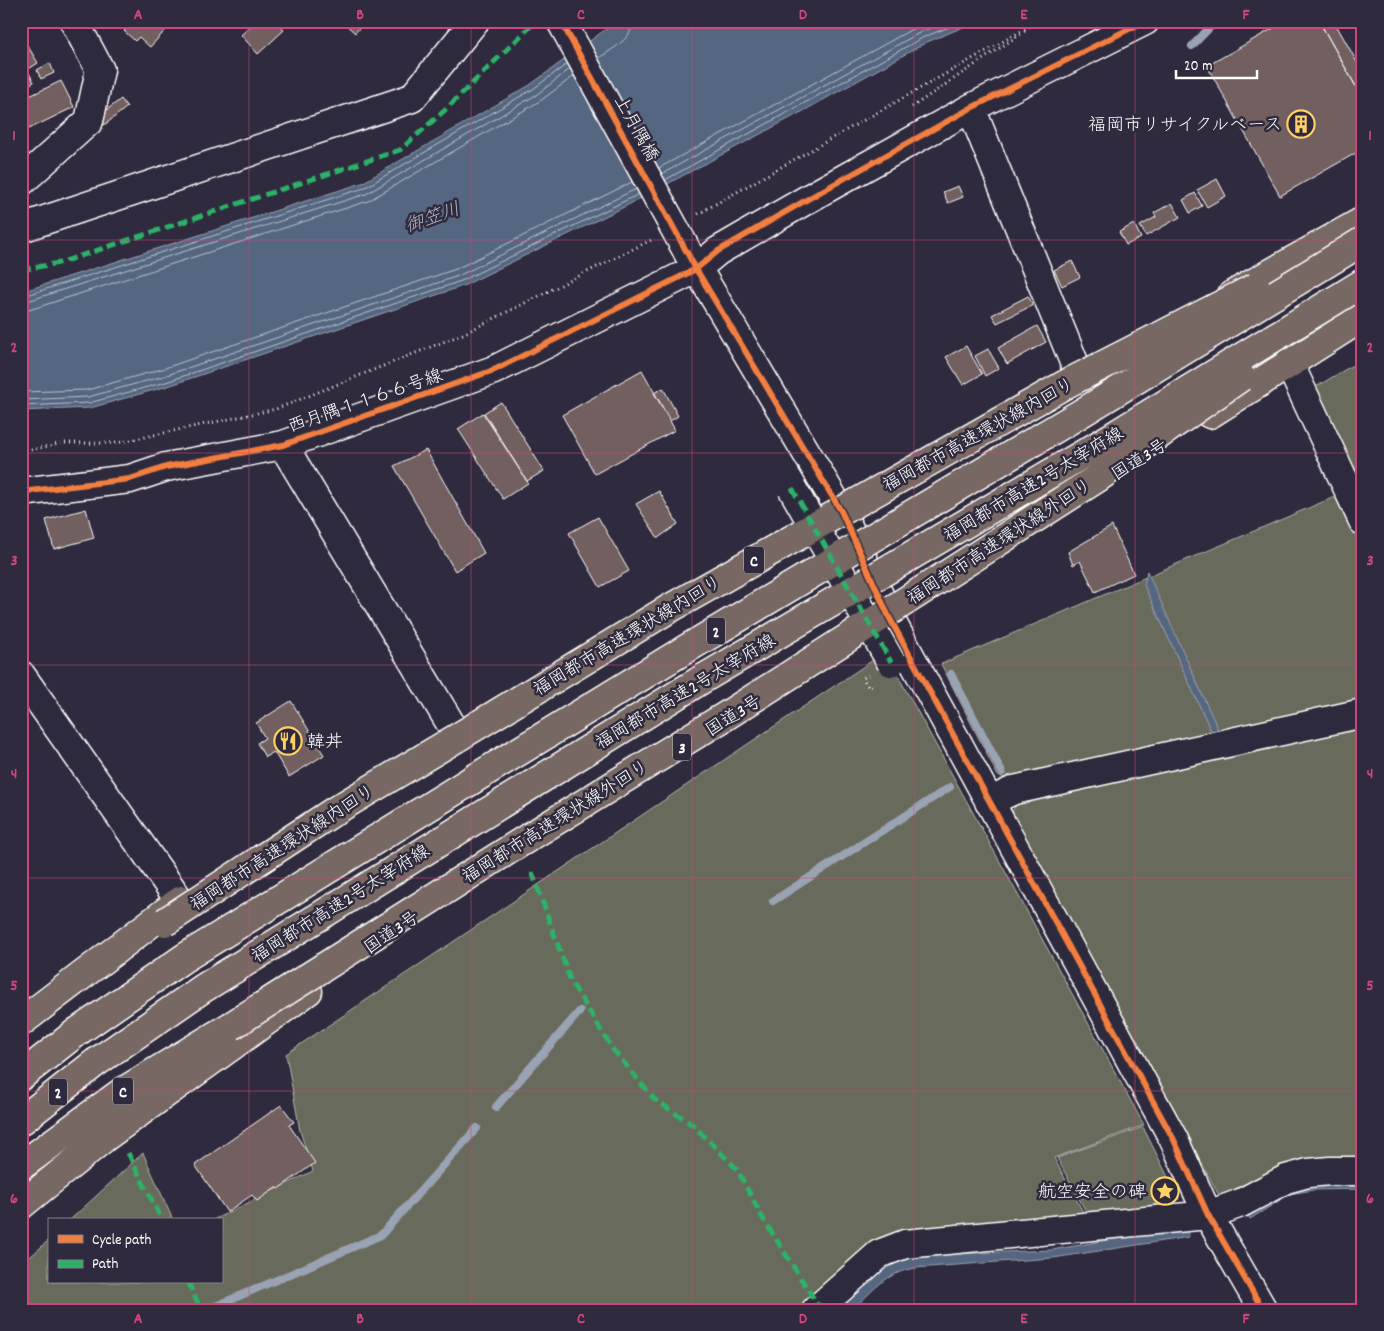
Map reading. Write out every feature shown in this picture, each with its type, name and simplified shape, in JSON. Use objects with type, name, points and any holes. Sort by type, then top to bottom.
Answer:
[{"type":"highway","points":[[21,1022],[180,900],[455,731],[841,511],[1080,377],[1273,273],[1363,221]]},
{"type":"highway","name":"福岡都市高速環状線内回り","points":[[21,1022],[165,922],[336,810],[667,610],[1066,384],[1363,232]]},
{"type":"highway","name":"福岡都市高速2号太宰府線","points":[[21,1076],[77,1032],[184,958],[686,648],[1083,412],[1363,241]]},
{"type":"highway","name":"福岡都市高速2号太宰府線","points":[[21,1121],[95,1063],[202,989],[704,678],[1095,447],[1363,282]]},
{"type":"highway","name":"福岡都市高速環状線外回り","points":[[21,1166],[122,1092],[724,717],[1096,479],[1363,292]]},
{"type":"highway","name":"国道3号","points":[[21,1205],[104,1138],[390,931],[1363,317]]},
{"type":"street","points":[[21,182],[89,121],[100,70],[74,21]]},
{"type":"street","points":[[21,228],[412,98],[474,21]]},
{"type":"street","name":"上月隅橋","points":[[561,21],[691,259],[841,511],[889,616],[1174,1140],[1208,1215],[1263,1310]]},
{"type":"street","name":"西月隅１１６６号線","points":[[21,492],[130,479],[166,467],[283,445],[494,370],[691,259],[718,251],[971,108],[1145,21]]},
{"type":"street","points":[[971,108],[1080,377]]},
{"type":"street","points":[[1289,363],[1363,521]]},
{"type":"street","points":[[283,445],[455,731]]},
{"type":"street","points":[[21,478],[30,475],[166,467]]},
{"type":"street","points":[[792,488],[891,662]]},
{"type":"street","points":[[21,675],[180,900]]},
{"type":"street","points":[[989,802],[1014,790],[1363,713]]},
{"type":"street","points":[[816,1310],[879,1254],[905,1244],[1208,1215],[1241,1203],[1286,1179],[1308,1173],[1363,1171]]},
{"type":"path","points":[[694,216],[1039,21]]},
{"type":"path","points":[[21,452],[63,443],[117,444],[276,409],[463,334],[660,235]]},
{"type":"green space","points":[[1363,359],[1363,507],[1309,391]]},
{"type":"green space","points":[[1339,495],[1363,544],[1363,703],[1009,779],[998,776],[941,664]]},
{"type":"green space","points":[[885,652],[1144,1125],[1054,1158],[1089,1223],[900,1233],[811,1298],[800,1310],[21,1310],[21,1265],[48,1241],[48,1284],[222,1284],[222,1218],[217,1218],[313,1171],[300,1131],[286,1054]]},
{"type":"green space","points":[[1363,726],[1363,1165],[1222,1201],[1011,813],[1019,801]]},
{"type":"green space","points":[[1143,1127],[1179,1199],[1090,1219],[1057,1158]]},
{"type":"green space","points":[[143,1153],[172,1218],[72,1218]]},
{"type":"water","name":"御笠川","points":[[617,21],[978,21],[927,42],[630,204],[463,286],[168,386],[90,408],[21,411],[21,292],[362,183],[530,85]]},
{"type":"water","points":[[1147,571],[1220,734],[1213,735],[1144,585]]},
{"type":"water","points":[[1363,1177],[1363,1189],[1313,1190],[1290,1194],[1250,1219],[1243,1206],[1288,1185]]},
{"type":"water","points":[[1186,1226],[1189,1237],[1053,1258],[905,1270],[881,1283],[852,1310],[833,1310],[884,1266],[910,1256],[1052,1250]]},
{"type":"building","points":[[130,21],[174,21],[150,47],[139,37],[135,41],[124,31],[131,23]]},
{"type":"building","points":[[256,21],[277,21],[284,30],[258,54],[241,35]]},
{"type":"building","points":[[342,21],[365,21],[355,33]]},
{"type":"building","name":"福岡市リサイクルベース","points":[[1286,21],[1319,21],[1363,99],[1363,149],[1280,196],[1207,66]]},
{"type":"building","points":[[1319,21],[1334,21],[1363,73],[1363,99]]},
{"type":"building","points":[[21,35],[38,63],[27,70],[34,82],[21,89]]},
{"type":"building","points":[[50,63],[54,73],[41,79],[37,70]]},
{"type":"building","points":[[61,81],[74,107],[29,129],[21,114],[21,100]]},
{"type":"building","points":[[121,99],[127,107],[107,123],[90,133],[99,116]]},
{"type":"building","points":[[1217,179],[1226,196],[1207,207],[1197,190]]},
{"type":"building","points":[[958,186],[963,197],[948,203],[943,192]]},
{"type":"building","points":[[1195,193],[1202,206],[1190,213],[1183,200]]},
{"type":"building","points":[[1172,203],[1180,217],[1146,236],[1140,226],[1156,217],[1154,213]]},
{"type":"building","points":[[1134,224],[1141,238],[1126,245],[1119,232]]},
{"type":"building","points":[[1072,261],[1080,277],[1062,286],[1054,270]]},
{"type":"building","points":[[1028,296],[1033,305],[997,323],[992,315]]},
{"type":"building","points":[[1037,326],[1046,342],[1007,364],[998,348]]},
{"type":"building","points":[[966,346],[982,374],[963,385],[946,357]]},
{"type":"building","points":[[988,349],[999,368],[985,376],[975,356]]},
{"type":"building","points":[[642,370],[675,430],[595,474],[562,415]]},
{"type":"building","points":[[663,388],[678,416],[670,421],[654,393]]},
{"type":"building","points":[[501,402],[544,471],[527,481],[484,413]]},
{"type":"building","points":[[483,413],[528,483],[503,499],[458,429]]},
{"type":"building","points":[[426,450],[484,553],[455,571],[394,466]]},
{"type":"building","points":[[659,491],[678,524],[658,538],[636,504]]},
{"type":"building","points":[[86,509],[94,538],[54,549],[46,520]]},
{"type":"building","points":[[598,517],[629,571],[600,587],[569,533]]},
{"type":"building","points":[[1112,526],[1134,574],[1095,592],[1080,561],[1073,565],[1068,552]]},
{"type":"building","name":"韓丼","points":[[291,701],[324,755],[289,777],[274,752],[265,757],[257,743],[265,738],[256,723]]},
{"type":"building","points":[[281,1105],[294,1122],[289,1125],[315,1163],[257,1201],[252,1195],[227,1212],[195,1165]]},
{"type":"waterway","points":[[1192,46],[1216,21]]},
{"type":"waterway","points":[[951,674],[1002,772]]},
{"type":"waterway","points":[[773,901],[950,787]]},
{"type":"waterway","points":[[496,1107],[580,1011]]},
{"type":"waterway","points":[[216,1306],[381,1235],[477,1128]]},
{"type":"marked path","points":[[21,270],[59,263],[400,150],[444,111],[536,21]]},
{"type":"marked path","points":[[792,488],[891,662]]},
{"type":"marked path","points":[[532,872],[571,982],[614,1051],[654,1099],[693,1125],[737,1169],[762,1217],[819,1307]]},
{"type":"marked path","points":[[128,1153],[161,1218]]},
{"type":"marked path","points":[[189,1284],[201,1310]]},
{"type":"cycle path","points":[[561,21],[696,269],[841,511],[889,617],[1174,1140],[1208,1215],[1263,1310]]},
{"type":"cycle path","points":[[21,492],[130,479],[166,467],[283,445],[494,370],[696,269],[718,251],[971,108],[1145,21]]},
{"type":"place","name":"福岡市リサイクルベース","points":[[1301,124]]},
{"type":"place","name":"韓丼","points":[[288,741]]},
{"type":"place","name":"航空安全の碑","points":[[1165,1191]]}]
